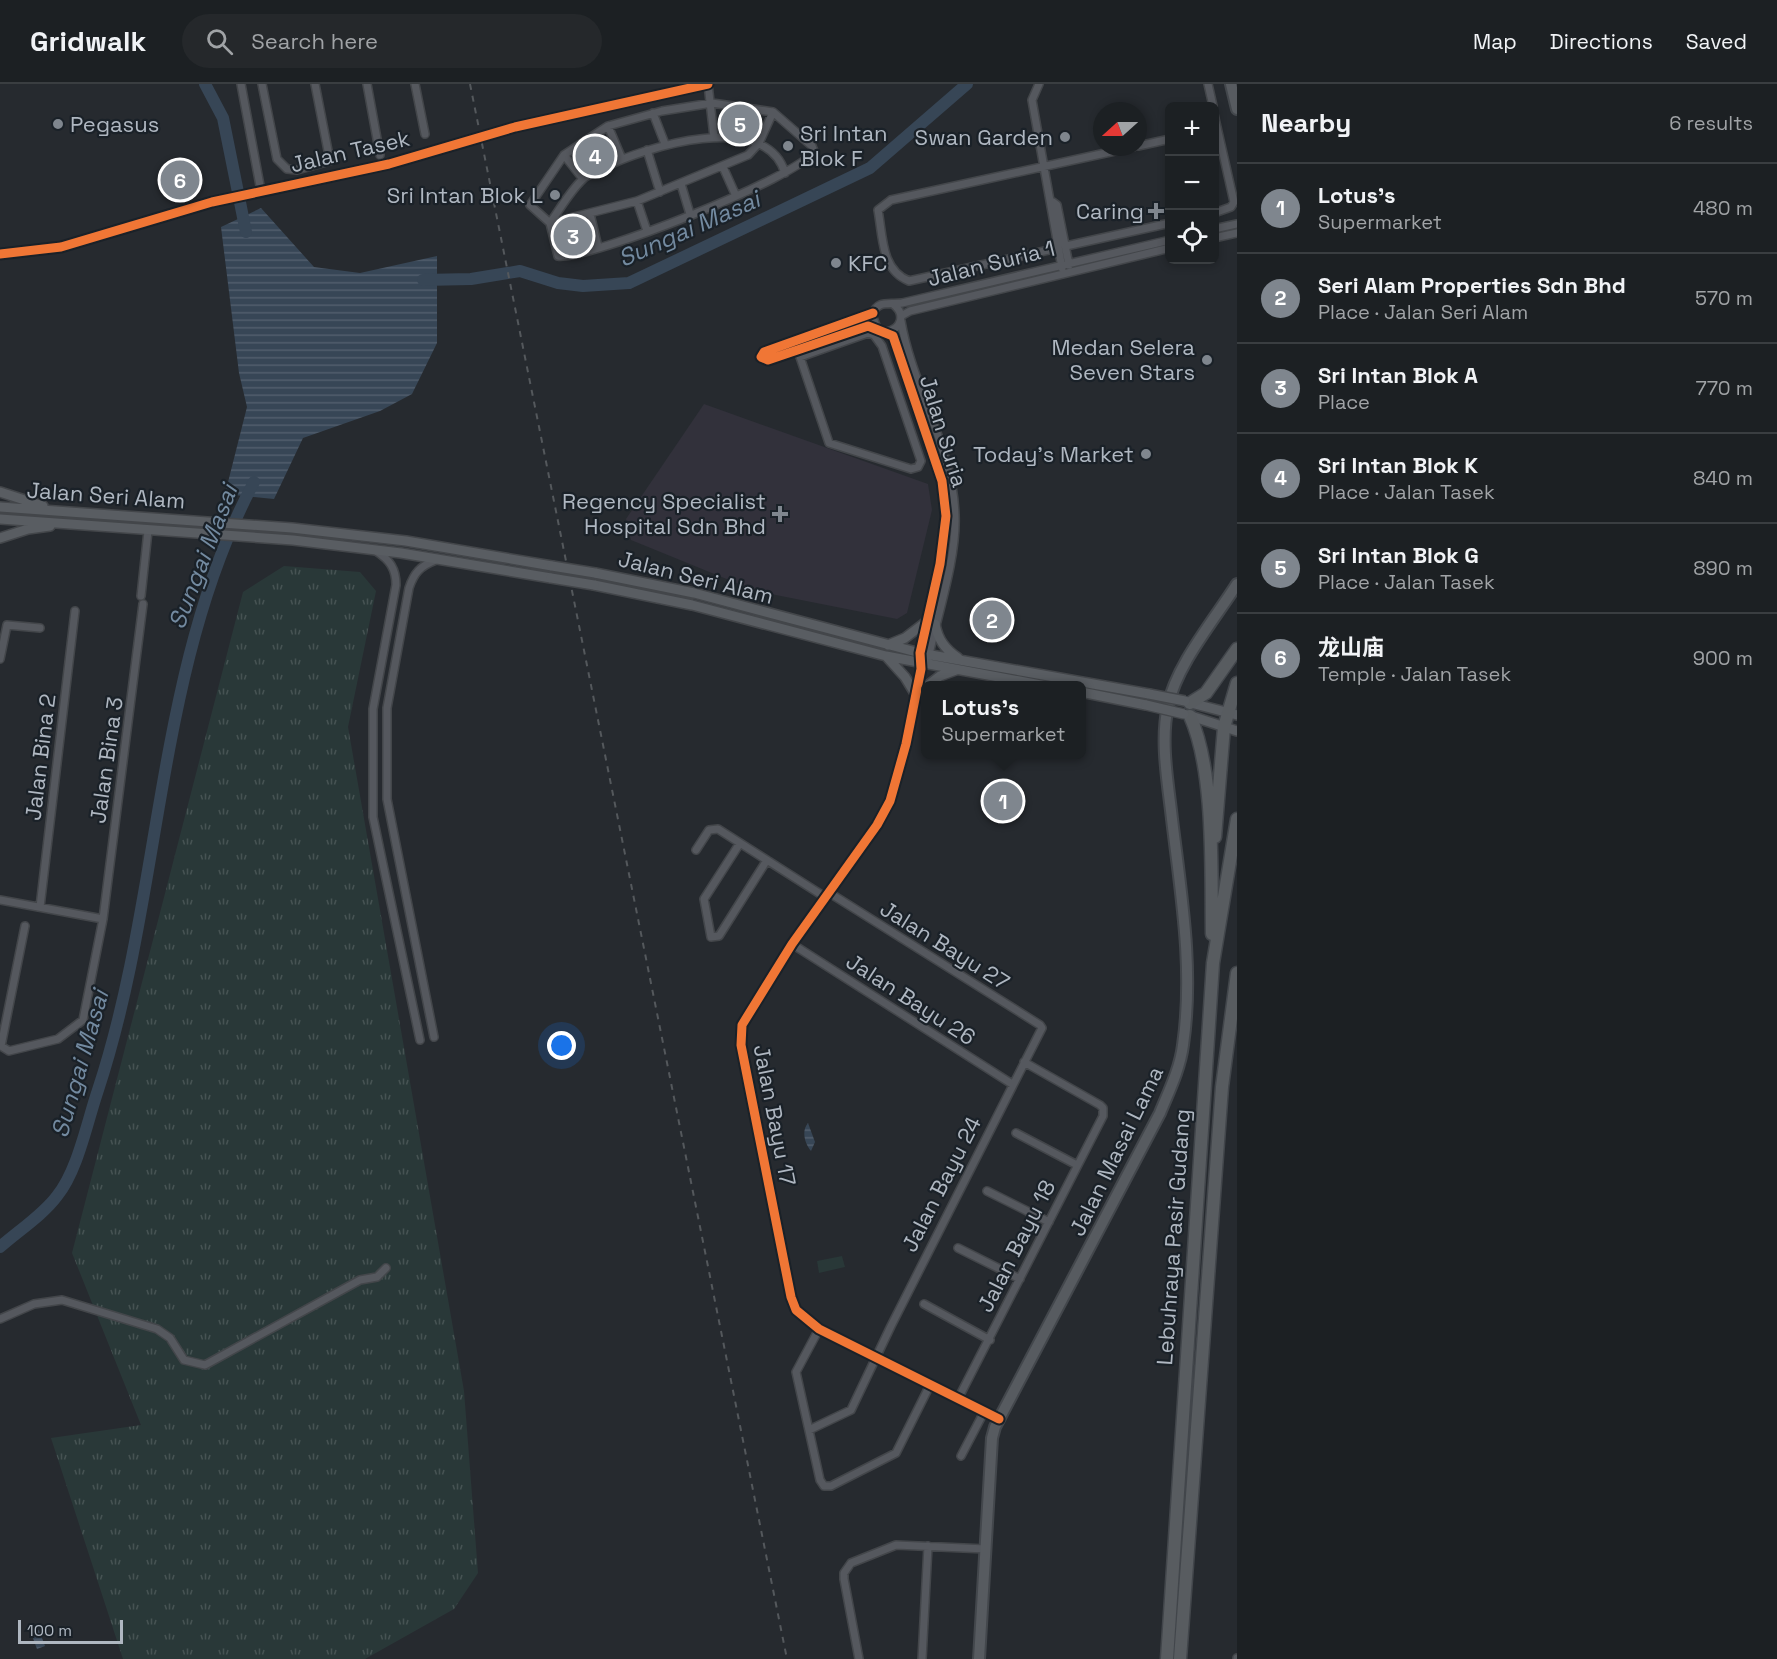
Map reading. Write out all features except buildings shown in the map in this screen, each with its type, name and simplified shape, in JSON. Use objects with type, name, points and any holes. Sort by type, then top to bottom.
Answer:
[{"type":"highway","points":[[1188,702],[1206,693],[1237,649]]},
{"type":"highway","points":[[1211,871],[1237,683]]},
{"type":"highway","points":[[1187,715],[1198,733],[1205,762],[1213,963]]},
{"type":"highway","name":"Lebuhraya Pasir Gudang","points":[[1167,1659],[1213,963],[1237,819]]},
{"type":"highway","name":"Lebuhraya Pasir Gudang","points":[[1180,1659],[1222,1087],[1237,973]]},
{"type":"main road","points":[[1232,84],[1237,109]]},
{"type":"main road","points":[[0,492],[69,512]]},
{"type":"main road","name":"Jalan Seri Alam","points":[[0,507],[247,525],[406,541],[595,573],[694,593],[888,645],[923,660]]},
{"type":"main road","name":"Jalan Seri Alam","points":[[0,519],[246,537],[438,559],[594,585],[692,605],[886,656],[959,664],[1067,681]]},
{"type":"main road","points":[[0,538],[28,529],[70,523]]},
{"type":"main road","name":"Jalan Masai Lama","points":[[979,1659],[992,1438],[999,1419],[1112,1208],[1174,1081],[1183,1047],[1187,999],[1187,949],[1166,755],[1167,706],[1182,670],[1237,584]]},
{"type":"main road","points":[[888,645],[931,623],[944,646],[959,664],[933,681]]},
{"type":"main road","points":[[886,656],[905,677],[916,695],[921,690]]},
{"type":"main road","name":"Jalan Seri Alam","points":[[959,664],[1026,681]]},
{"type":"main road","name":"Jalan Seri Alam","points":[[1086,684],[1149,694],[1232,714]]},
{"type":"main road","points":[[1086,693],[1146,705],[1230,728]]},
{"type":"street","name":"Jalan Tasek","points":[[241,84],[261,191]]},
{"type":"street","points":[[262,84],[277,159],[287,170],[297,170],[330,161],[315,84]]},
{"type":"street","points":[[367,84],[380,155]]},
{"type":"street","points":[[415,84],[425,134]]},
{"type":"street","name":"Jalan Tasek","points":[[0,254],[61,247],[221,200],[389,164],[515,127],[708,84]]},
{"type":"street","points":[[708,84],[712,103],[714,137]]},
{"type":"street","points":[[1039,84],[1034,90],[1032,100],[1053,202],[1050,207],[1067,272],[1165,249]]},
{"type":"street","points":[[1208,84],[1212,102]]},
{"type":"street","points":[[712,103],[773,112],[814,151],[811,156],[785,173],[736,196],[598,248],[558,256],[550,223],[532,209],[531,202],[564,155],[608,126],[653,113],[712,103]]},
{"type":"street","points":[[550,223],[637,201],[748,155],[759,143],[773,112]]},
{"type":"street","points":[[653,113],[665,144]]},
{"type":"street","points":[[608,126],[622,159]]},
{"type":"street","points":[[550,223],[583,178],[622,159],[665,144],[714,137],[759,143],[777,156],[785,173]]},
{"type":"street","points":[[1147,144],[1165,140]]},
{"type":"street","points":[[1219,141],[1234,202],[1226,210],[1219,212]]},
{"type":"street","points":[[647,150],[660,192]]},
{"type":"street","points":[[564,155],[583,178]]},
{"type":"street","points":[[1093,156],[891,200],[878,210],[888,265],[899,277],[909,282],[1165,224]]},
{"type":"street","points":[[723,167],[736,196]]},
{"type":"street","points":[[681,184],[690,214]]},
{"type":"street","points":[[637,201],[647,231]]},
{"type":"street","points":[[590,214],[598,248]]},
{"type":"street","points":[[1219,228],[1237,224]]},
{"type":"street","points":[[1219,237],[1237,233]]},
{"type":"street","name":"Jalan Suria 1","points":[[893,304],[1165,241]]},
{"type":"street","name":"Jalan Suria 1","points":[[901,319],[910,311],[1067,272]]},
{"type":"street","points":[[799,353],[867,326],[886,332],[895,329],[901,319],[893,304],[879,304],[873,313],[872,320],[877,328]]},
{"type":"street","points":[[795,341],[799,353],[829,443],[912,470],[918,467],[921,461],[882,346],[874,335],[867,333],[799,353],[768,360],[761,357],[764,352],[873,313]]},
{"type":"street","name":"Jalan Suria","points":[[901,319],[951,479],[955,516],[949,565],[931,623]]},
{"type":"street","name":"Jalan Suria","points":[[886,332],[894,338],[942,481],[946,516],[931,623],[923,660]]},
{"type":"street","points":[[889,367],[899,368],[910,385]]},
{"type":"street","points":[[141,596],[148,531]]},
{"type":"street","points":[[374,550],[390,561],[396,573],[396,585],[373,709],[373,817],[420,1040]]},
{"type":"street","points":[[434,1037],[387,799],[387,708],[409,588],[414,574],[424,564],[438,559]]},
{"type":"street","name":"Jalan Bina 3","points":[[25,926],[1,1046],[9,1051],[57,1039],[83,1020],[103,919],[143,604]]},
{"type":"street","name":"Jalan Bina 2","points":[[40,907],[75,611]]},
{"type":"street","points":[[0,658],[1,636],[4,628],[10,624],[40,628]]},
{"type":"street","name":"Jalan Bayu 17","points":[[923,660],[906,744],[890,801],[877,825],[792,944],[742,1025],[741,1045],[791,1297],[796,1311],[819,1329],[999,1419]]},
{"type":"street","name":"Jalan Bayu 27","points":[[696,850],[712,828],[741,843],[1042,1028]]},
{"type":"street","points":[[741,843],[704,899],[711,937],[719,936],[767,860]]},
{"type":"street","points":[[0,900],[103,919]]},
{"type":"street","name":"Jalan Bayu 26","points":[[792,944],[1011,1084]]},
{"type":"street","name":"Jalan Bayu 24","points":[[809,1430],[851,1410],[875,1357],[1011,1084],[1042,1028]]},
{"type":"street","name":"Jalan Bayu 18","points":[[958,1399],[1103,1116],[1103,1108],[1024,1062]]},
{"type":"street","points":[[1016,1133],[1077,1165]]},
{"type":"street","points":[[987,1191],[1049,1222]]},
{"type":"street","points":[[958,1248],[1020,1280]]},
{"type":"street","points":[[0,1319],[34,1304],[62,1300],[157,1329],[170,1338],[184,1360],[205,1365],[360,1280],[377,1277],[386,1269]]},
{"type":"street","points":[[924,1304],[990,1340]]},
{"type":"street","points":[[819,1329],[796,1372],[820,1480],[824,1486],[831,1486],[896,1453],[930,1384]]},
{"type":"street","points":[[961,1456],[984,1412]]},
{"type":"street","points":[[859,1659],[844,1579],[847,1567],[896,1545],[986,1549]]},
{"type":"street","points":[[922,1659],[928,1545]]},
{"type":"shaded area","name":"Regency Specialist Hospital Sdn Bhd","points":[[704,404],[928,484],[932,510],[907,613],[897,619],[756,591],[631,540],[626,519]]},
{"type":"green space","points":[[284,566],[360,572],[376,591],[348,727],[464,1391],[478,1573],[454,1609],[365,1659],[123,1659],[51,1438],[141,1425],[72,1253],[243,592]]},
{"type":"green space","points":[[842,1256],[845,1267],[819,1273],[817,1261]]},
{"type":"water","points":[[261,208],[314,267],[360,273],[437,256],[437,343],[412,394],[380,411],[303,438],[274,499],[225,494],[247,407],[239,373],[221,227]]},
{"type":"water","points":[[808,1123],[815,1142],[811,1151],[805,1137]]},
{"type":"water","points":[[39,1630],[45,1646],[37,1649],[31,1633]]},
{"type":"waterway","points":[[205,84],[223,118],[246,232]]},
{"type":"waterway","name":"Sungai Masai","points":[[423,280],[471,279],[520,271],[558,283],[583,286],[629,283],[870,168],[967,84]]},
{"type":"waterway","name":"Sungai Masai","points":[[0,1247],[38,1216],[57,1196],[71,1173],[81,1145],[119,1015],[136,938],[178,704],[197,627],[222,553],[254,482]]},
{"type":"railway","points":[[470,84],[787,1659]]},
{"type":"cycle path","points":[[0,254],[61,247],[212,202],[389,164],[515,127],[708,84]]},
{"type":"cycle path","points":[[873,313],[764,352],[761,357],[768,360],[868,326],[893,336],[942,481],[946,516],[940,564],[920,653],[921,669],[906,744],[890,801],[877,825],[792,944],[742,1025],[741,1045],[791,1297],[796,1310],[819,1329],[999,1419]]},
{"type":"place","name":"Pegasus","points":[[58,124]]},
{"type":"place","name":"Sri Intan Blok G","points":[[740,124]]},
{"type":"place","name":"Swan Garden","points":[[1065,137]]},
{"type":"place","name":"Sri Intan Blok F","points":[[788,146]]},
{"type":"place","name":"Sri Intan Blok K","points":[[595,156]]},
{"type":"place","name":"龙山庙","points":[[180,180]]},
{"type":"place","name":"Sri Intan Blok L","points":[[555,195]]},
{"type":"place","name":"Caring","points":[[1156,211]]},
{"type":"place","name":"Sri Intan Blok A","points":[[573,236]]},
{"type":"place","name":"KFC","points":[[836,263]]},
{"type":"place","name":"Medan Selera Seven Stars","points":[[1207,360]]},
{"type":"place","name":"Today's Market","points":[[1146,454]]},
{"type":"place","name":"Regency Specialist Hospital Sdn Bhd","points":[[780,514]]},
{"type":"place","name":"Seri Alam Properties Sdn Bhd","points":[[992,620]]},
{"type":"place","name":"Lotus's","points":[[1003,801]]}]
